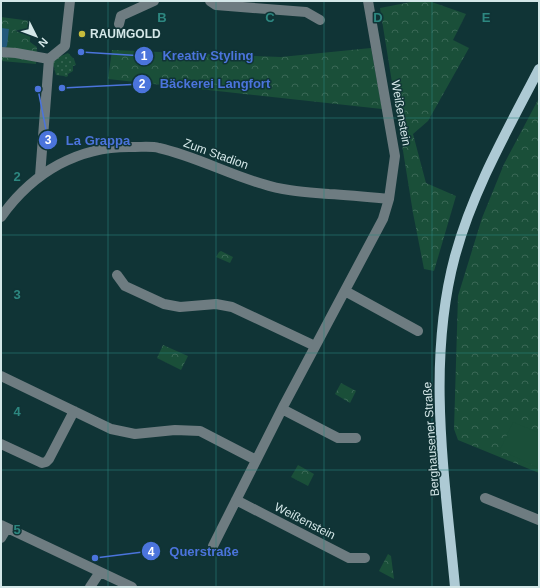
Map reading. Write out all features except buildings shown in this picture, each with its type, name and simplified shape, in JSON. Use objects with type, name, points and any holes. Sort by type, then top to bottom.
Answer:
[{"type":"main road","name":"Berghausener Straße","points":[[455,587],[439,396],[440,348],[446,296],[455,256],[467,217],[487,171],[539,69]]},
{"type":"street","points":[[40,176],[49,59],[65,46],[70,1]]},
{"type":"street","points":[[118,24],[121,16],[154,1]]},
{"type":"street","points":[[210,1],[216,5],[306,12],[320,20]]},
{"type":"street","name":"Weißenstein","points":[[213,546],[282,409],[383,218],[389,199],[395,156],[368,1]]},
{"type":"street","points":[[1,52],[49,59]]},
{"type":"street","name":"Zum Stadion","points":[[1,217],[28,186],[58,164],[88,152],[117,146],[158,148],[189,157],[225,172],[263,185],[290,190],[389,199]]},
{"type":"street","points":[[117,275],[125,286],[164,304],[180,306],[216,304],[232,307],[315,346]]},
{"type":"street","points":[[344,292],[418,331]]},
{"type":"street","points":[[1,376],[111,429],[135,434],[170,430],[200,431],[256,460]]},
{"type":"street","points":[[282,409],[338,438],[356,438]]},
{"type":"street","points":[[1,444],[42,463],[46,462],[74,411]]},
{"type":"street","points":[[485,498],[539,520]]},
{"type":"street","name":"Weißenstein","points":[[236,500],[349,558],[365,558]]},
{"type":"street","points":[[1,538],[4,526],[132,587]]},
{"type":"street","points":[[90,587],[100,572]]},
{"type":"green space","points":[[416,1],[429,1],[466,14],[453,40],[469,48],[428,121],[413,134],[426,183],[456,196],[434,271],[424,269],[413,213],[380,8]]},
{"type":"green space","points":[[1,17],[31,21],[30,42],[37,47],[36,64],[1,61]]},
{"type":"green space","points":[[371,48],[382,109],[108,79],[112,50],[281,57]]},
{"type":"green space","points":[[68,53],[74,59],[76,65],[73,66],[73,71],[66,77],[56,75],[54,67],[51,65],[54,59]]},
{"type":"green space","points":[[539,98],[539,473],[458,440],[454,429],[458,296],[482,218],[504,164]]},
{"type":"green space","points":[[221,251],[233,257],[230,263],[216,257]]},
{"type":"green space","points":[[163,345],[188,356],[181,370],[157,358]]},
{"type":"green space","points":[[341,383],[356,391],[350,403],[335,394]]},
{"type":"green space","points":[[513,422],[539,433],[539,468],[500,450]]},
{"type":"green space","points":[[298,465],[314,474],[308,486],[291,477]]},
{"type":"green space","points":[[388,554],[391,556],[394,579],[379,571]]},
{"type":"water","points":[[1,28],[9,29],[7,46],[5,48],[1,48]]},
{"type":"place","name":"RAUMGOLD","points":[[82,34]]},
{"type":"place","name":"Kreativ Styling","points":[[81,52]]},
{"type":"place","name":"Bäckerei Langfort","points":[[62,88]]},
{"type":"place","name":"La Grappa","points":[[38,89]]},
{"type":"place","name":"Querstraße","points":[[95,558]]}]
